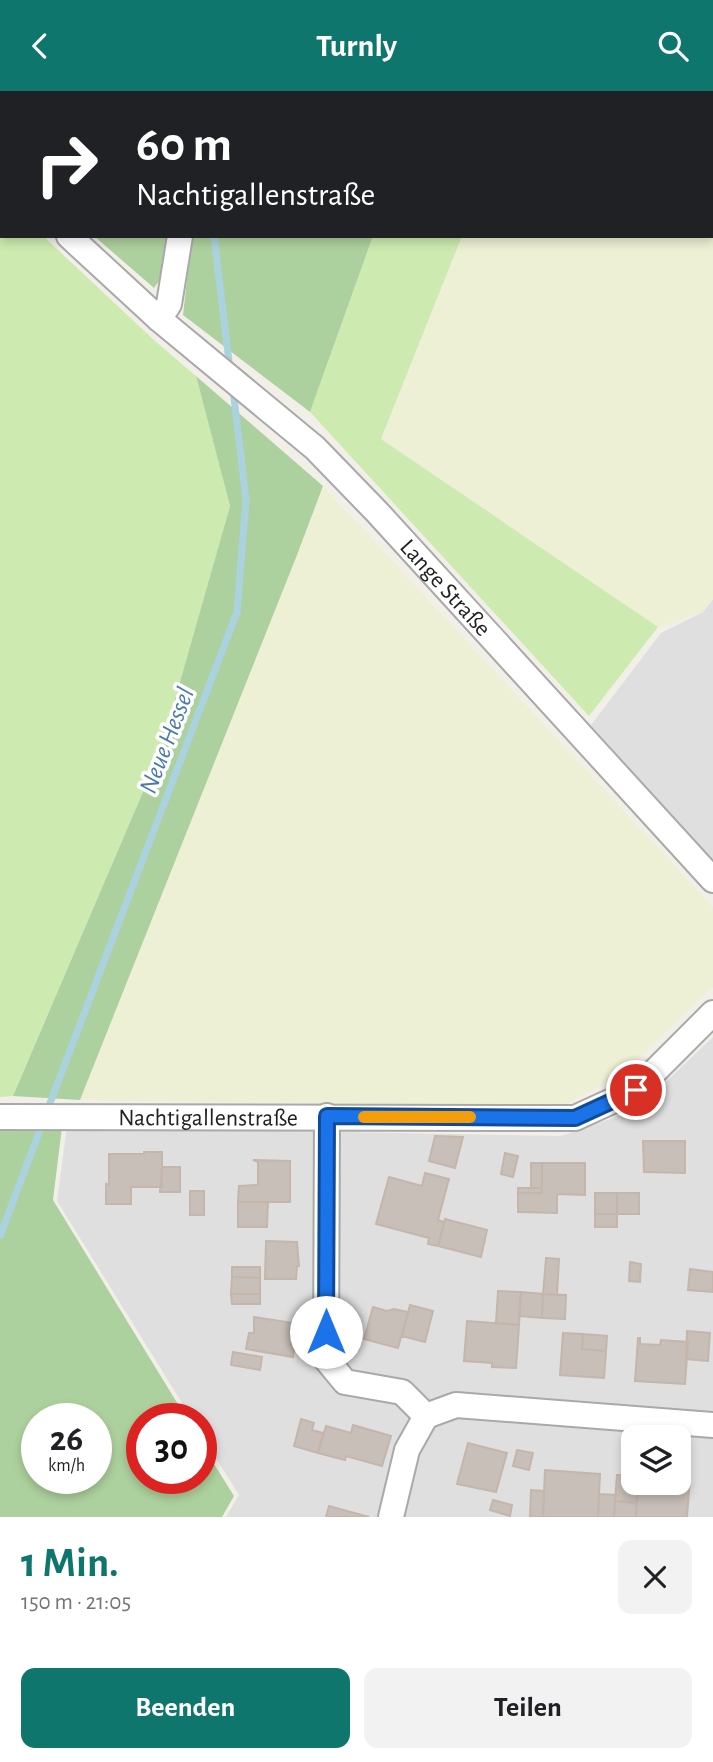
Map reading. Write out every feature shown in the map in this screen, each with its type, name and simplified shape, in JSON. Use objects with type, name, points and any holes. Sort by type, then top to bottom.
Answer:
[{"type":"street","name":"Lange Straße","points":[[71,238],[159,319],[315,448],[377,512],[713,880]]},
{"type":"street","points":[[159,319],[169,304],[180,238]]},
{"type":"street","name":"Nachtigallenstraße","points":[[5,1117],[575,1118],[636,1090],[713,1013]]},
{"type":"street","points":[[327,1116],[326,1359],[345,1382],[402,1392],[426,1416]]},
{"type":"street","points":[[391,1517],[407,1450],[426,1416],[456,1405],[713,1425]]},
{"type":"shaded area","points":[[713,599],[713,862],[591,725],[661,633],[703,612]]},
{"type":"shaded area","points":[[713,1037],[713,1517],[226,1517],[239,1495],[217,1460],[217,1403],[182,1403],[57,1201],[67,1127],[561,1136],[636,1110]]},
{"type":"green space","points":[[0,238],[45,238],[196,376],[230,506],[160,752],[13,1096],[0,1097]]},
{"type":"green space","points":[[96,238],[169,238],[164,274],[154,288]]},
{"type":"green space","points":[[192,238],[372,238],[310,412],[183,315]]},
{"type":"green space","points":[[372,238],[461,238],[381,439],[658,627],[589,716],[310,412]]},
{"type":"green space","points":[[461,238],[713,238],[713,599],[703,612],[658,627],[381,439]]},
{"type":"green space","points":[[196,376],[323,486],[80,1100],[13,1096],[160,752],[230,506]]},
{"type":"green space","points":[[323,486],[713,907],[713,987],[619,1077],[557,1108],[80,1100]]},
{"type":"green space","points":[[0,1126],[62,1127],[53,1200],[177,1403],[126,1403],[126,1494],[217,1494],[217,1469],[234,1496],[222,1517],[0,1517]]},
{"type":"building","points":[[435,1136],[463,1137],[455,1168],[429,1161]]},
{"type":"building","points":[[643,1141],[685,1141],[685,1173],[644,1172]]},
{"type":"building","points":[[162,1152],[162,1187],[131,1187],[131,1204],[106,1204],[109,1154]]},
{"type":"building","points":[[505,1153],[518,1156],[513,1177],[501,1174]]},
{"type":"building","points":[[253,1160],[290,1161],[290,1202],[238,1202],[239,1186],[258,1185],[258,1162]]},
{"type":"building","points":[[531,1163],[542,1163],[542,1188],[531,1188]]},
{"type":"building","points":[[542,1163],[585,1163],[585,1195],[557,1194],[557,1213],[518,1212],[518,1193],[542,1193]]},
{"type":"building","points":[[162,1167],[180,1167],[180,1192],[160,1192]]},
{"type":"building","points":[[425,1173],[449,1179],[438,1220],[444,1222],[438,1246],[428,1244],[429,1238],[376,1224],[389,1177],[422,1186]]},
{"type":"building","points":[[518,1188],[542,1188],[542,1193],[518,1193]]},
{"type":"building","points":[[190,1191],[204,1191],[204,1215],[190,1215]]},
{"type":"building","points":[[595,1193],[617,1193],[617,1214],[595,1214]]},
{"type":"building","points":[[617,1193],[639,1193],[639,1214],[617,1214]]},
{"type":"building","points":[[238,1202],[268,1202],[267,1227],[238,1227]]},
{"type":"building","points":[[595,1214],[617,1214],[617,1227],[595,1227]]},
{"type":"building","points":[[445,1219],[487,1230],[481,1257],[438,1246]]},
{"type":"building","points":[[266,1241],[297,1242],[299,1266],[296,1279],[265,1279]]},
{"type":"building","points":[[546,1258],[559,1259],[557,1295],[543,1294]]},
{"type":"building","points":[[630,1262],[641,1264],[640,1282],[629,1281]]},
{"type":"building","points":[[232,1267],[260,1267],[260,1278],[232,1277]]},
{"type":"building","points":[[690,1269],[713,1272],[713,1292],[688,1290]]},
{"type":"building","points":[[232,1277],[260,1278],[260,1294],[231,1294]]},
{"type":"building","points":[[498,1291],[521,1292],[519,1325],[496,1323]]},
{"type":"building","points":[[521,1292],[543,1294],[542,1318],[519,1316]]},
{"type":"building","points":[[231,1294],[260,1294],[260,1304],[232,1304]]},
{"type":"building","points":[[543,1294],[566,1295],[565,1319],[542,1318]]},
{"type":"building","points":[[410,1305],[433,1311],[425,1342],[402,1336]]},
{"type":"building","points":[[373,1307],[408,1312],[398,1348],[364,1339]]},
{"type":"building","points":[[254,1317],[300,1324],[300,1327],[297,1326],[293,1357],[246,1349],[249,1333],[254,1333]]},
{"type":"building","points":[[467,1321],[519,1325],[516,1368],[492,1367],[492,1363],[464,1361]]},
{"type":"building","points":[[687,1331],[710,1333],[708,1361],[686,1359]]},
{"type":"building","points":[[563,1333],[583,1334],[582,1349],[606,1351],[604,1378],[560,1375]]},
{"type":"building","points":[[583,1334],[607,1336],[606,1351],[582,1349]]},
{"type":"building","points":[[638,1338],[640,1344],[660,1345],[661,1340],[688,1342],[685,1384],[635,1381]]},
{"type":"building","points":[[233,1352],[262,1357],[260,1370],[231,1365]]},
{"type":"building","points":[[301,1419],[314,1423],[312,1430],[323,1433],[318,1453],[294,1446]]},
{"type":"building","points":[[353,1425],[391,1436],[382,1466],[346,1456],[345,1460],[318,1453],[326,1426],[351,1433]]},
{"type":"building","points":[[468,1443],[507,1453],[496,1492],[457,1484]]},
{"type":"building","points":[[517,1450],[533,1453],[529,1470],[513,1466]]},
{"type":"building","points":[[545,1470],[600,1474],[598,1517],[543,1517]]},
{"type":"building","points":[[617,1475],[621,1475],[621,1495],[637,1495],[637,1503],[615,1501]]},
{"type":"building","points":[[531,1490],[544,1491],[543,1517],[530,1517]]},
{"type":"building","points":[[599,1494],[616,1495],[614,1517],[598,1517]]},
{"type":"building","points":[[637,1495],[689,1495],[687,1517],[636,1517]]},
{"type":"building","points":[[493,1500],[512,1505],[510,1516],[490,1510]]},
{"type":"building","points":[[615,1501],[637,1503],[636,1517],[614,1517]]},
{"type":"building","points":[[329,1506],[369,1517],[326,1517]]},
{"type":"waterway","name":"Neue Hessel","points":[[214,238],[230,370]]},
{"type":"waterway","name":"Neue Hessel","points":[[47,1111],[237,612],[246,500],[233,389]]},
{"type":"waterway","name":"Neue Hessel","points":[[0,1236],[43,1122]]},
{"type":"slow traffic","points":[[364,1117],[470,1117]]},
{"type":"route","points":[[326,1332],[327,1116],[575,1118],[636,1090]]}]
